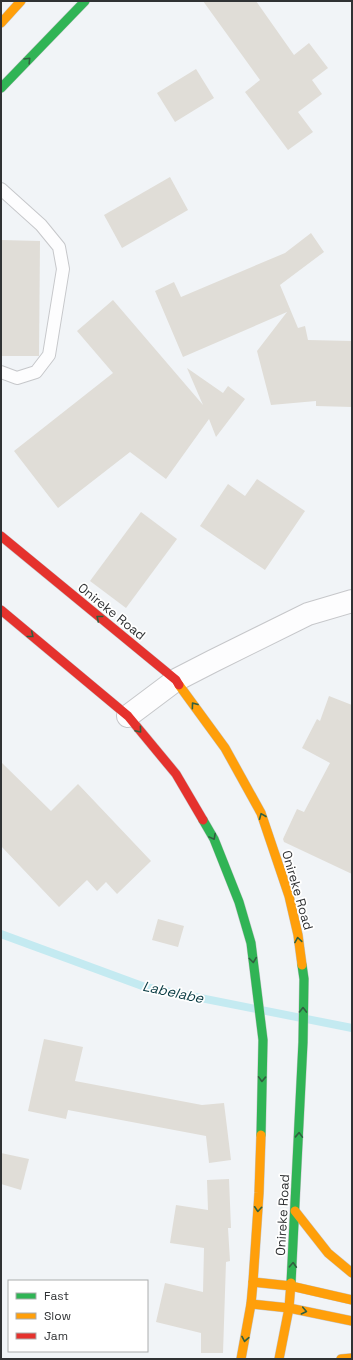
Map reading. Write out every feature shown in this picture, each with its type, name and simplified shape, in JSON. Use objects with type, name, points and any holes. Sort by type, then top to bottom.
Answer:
[{"type":"main road","points":[[1,23],[22,1]]},
{"type":"main road","points":[[1,88],[84,1]]},
{"type":"main road","name":"Onireke Road","points":[[1,536],[176,680],[225,748],[261,813],[289,896],[298,935],[304,979],[303,1042],[291,1286],[289,1308],[279,1359]]},
{"type":"main road","name":"Onireke Road","points":[[1,610],[128,716],[176,774],[214,838],[239,902],[251,943],[263,1040],[259,1193],[253,1282],[251,1304],[241,1359]]},
{"type":"main road","points":[[295,1211],[320,1244],[342,1267],[352,1273]]},
{"type":"main road","points":[[253,1282],[291,1286],[352,1300]]},
{"type":"main road","points":[[251,1304],[289,1308],[352,1321]]},
{"type":"main road","points":[[341,1359],[352,1358]]},
{"type":"street","points":[[128,716],[176,680],[213,661],[308,614],[352,601]]},
{"type":"lane","points":[[1,189],[42,225],[59,247],[64,270],[49,355],[36,372],[17,378],[1,372]]},
{"type":"building","points":[[203,1],[256,1],[294,55],[309,43],[328,68],[312,80],[322,94],[298,112],[313,132],[288,150],[245,92],[260,80]]},
{"type":"building","points":[[196,69],[214,98],[175,122],[157,93]]},
{"type":"building","points":[[170,177],[188,210],[122,248],[104,215]]},
{"type":"building","points":[[311,233],[324,252],[280,285],[298,328],[305,326],[308,340],[352,341],[352,407],[316,406],[316,401],[271,405],[257,351],[287,312],[183,357],[155,291],[174,282],[181,297],[285,253]]},
{"type":"building","points":[[1,240],[40,241],[39,356],[1,356]]},
{"type":"building","points":[[113,300],[203,405],[187,368],[223,393],[228,386],[245,399],[216,437],[209,419],[166,479],[130,452],[58,508],[14,451],[113,373],[77,331]]},
{"type":"building","points":[[257,479],[305,511],[265,570],[200,526],[228,484],[245,496]]},
{"type":"building","points":[[141,512],[177,539],[126,608],[90,581]]},
{"type":"building","points":[[329,696],[352,705],[352,874],[284,842],[283,839],[297,809],[304,812],[330,763],[302,748],[317,719],[320,721]]},
{"type":"building","points":[[1,762],[51,811],[78,784],[151,861],[117,894],[106,882],[97,891],[87,880],[59,907],[1,846]]},
{"type":"building","points":[[158,919],[184,926],[178,947],[152,940]]},
{"type":"building","points":[[44,1039],[83,1047],[75,1081],[202,1105],[224,1103],[231,1160],[209,1163],[206,1136],[68,1110],[66,1119],[28,1111]]},
{"type":"building","points":[[1,1153],[29,1159],[21,1190],[1,1184]]},
{"type":"building","points":[[229,1179],[231,1228],[228,1228],[230,1261],[226,1262],[223,1353],[201,1353],[201,1333],[156,1322],[165,1283],[203,1292],[204,1248],[170,1243],[176,1205],[208,1210],[207,1180]]},
{"type":"waterway","name":"Labelabe","points":[[1,934],[145,987],[352,1028]]},
{"type":"traffic: fast","points":[[1,88],[85,1]]},
{"type":"traffic: fast","points":[[203,820],[214,839],[239,902],[251,943],[263,1040],[261,1135]]},
{"type":"traffic: fast","points":[[291,1283],[303,1042],[304,979],[302,965]]},
{"type":"traffic: slow","points":[[1,23],[21,1]]},
{"type":"traffic: slow","points":[[179,685],[225,748],[261,813],[289,896],[298,935],[302,965]]},
{"type":"traffic: slow","points":[[241,1359],[251,1304],[253,1282],[261,1135]]},
{"type":"traffic: slow","points":[[295,1211],[328,1253],[352,1273]]},
{"type":"traffic: slow","points":[[253,1282],[291,1286],[352,1300]]},
{"type":"traffic: slow","points":[[279,1359],[289,1308],[291,1283]]},
{"type":"traffic: slow","points":[[251,1304],[289,1308],[352,1321]]},
{"type":"traffic: slow","points":[[341,1359],[352,1358]]},
{"type":"traffic: jam","points":[[1,536],[176,680],[179,685]]},
{"type":"traffic: jam","points":[[1,610],[128,716],[176,774],[203,820]]}]
